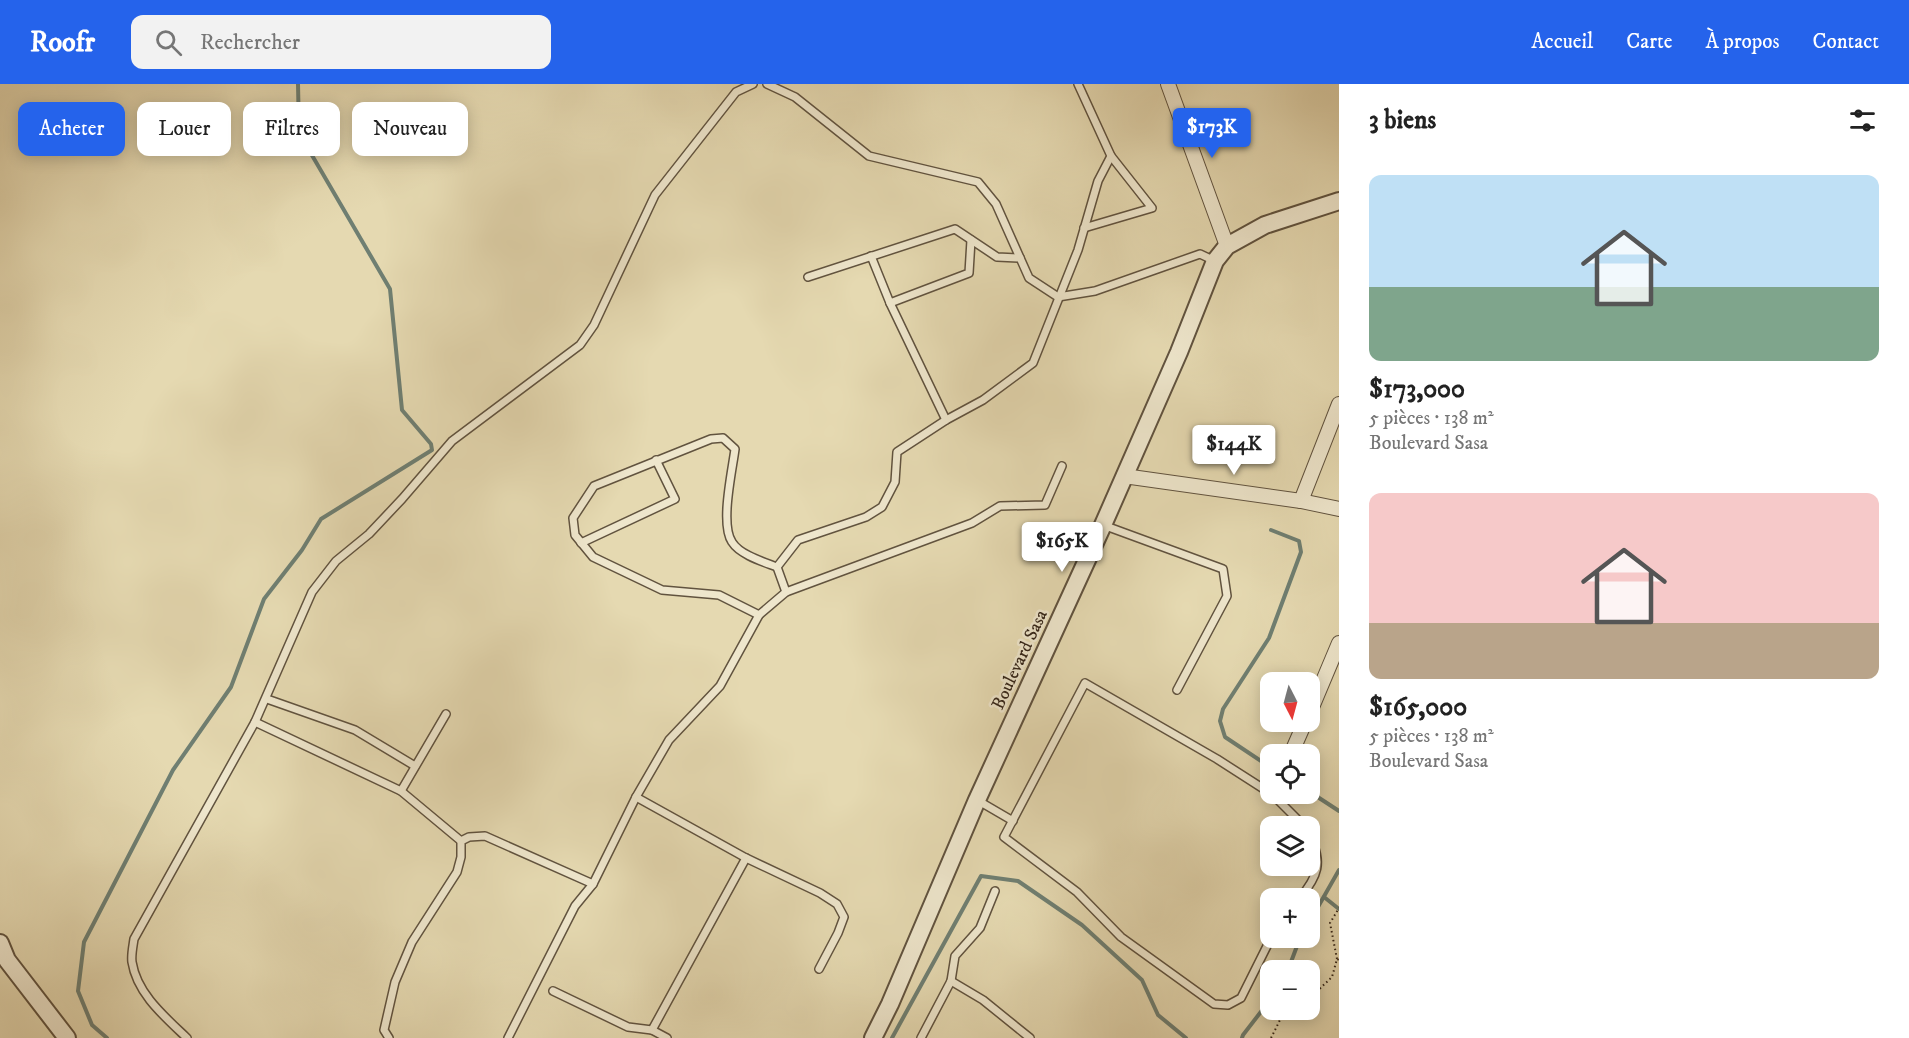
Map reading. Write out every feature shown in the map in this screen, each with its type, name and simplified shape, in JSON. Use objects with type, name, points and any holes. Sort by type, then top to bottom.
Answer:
[{"type":"street","points":[[1168,84],[1227,246]]},
{"type":"street","name":"Boulevard Sasa","points":[[873,1038],[890,1004],[977,800],[1103,525],[1179,352],[1215,261],[1227,246],[1266,225],[1339,201]]},
{"type":"street","points":[[1301,501],[1339,404]]},
{"type":"street","points":[[1124,476],[1301,501],[1339,509]]},
{"type":"street","points":[[1320,688],[1339,643]]},
{"type":"street","points":[[0,943],[3,963],[67,1038]]},
{"type":"lane","points":[[187,1038],[161,1013],[142,989],[132,962],[134,939],[267,699],[312,592],[336,561],[369,534],[452,441],[580,345],[594,325],[655,195],[736,92],[753,84]]},
{"type":"lane","points":[[767,84],[795,97],[869,156],[978,182],[996,204],[1029,278],[1058,297],[1095,291],[1200,254],[1215,261]]},
{"type":"lane","points":[[1078,84],[1111,156],[1152,208],[1084,228]]},
{"type":"lane","points":[[777,567],[798,540],[866,517],[882,507],[895,482],[897,452],[946,420],[983,400],[1033,363],[1078,250],[1098,181],[1111,156]]},
{"type":"lane","points":[[808,277],[955,229],[997,256],[1020,258]]},
{"type":"lane","points":[[890,303],[969,273],[971,240]]},
{"type":"lane","points":[[871,256],[890,303],[946,420]]},
{"type":"lane","points":[[759,615],[719,595],[662,590],[593,557],[575,535],[573,518],[594,486],[711,439],[723,438],[735,449],[726,520],[732,542],[750,556],[777,567],[786,592]]},
{"type":"lane","points":[[581,543],[675,499],[656,460]]},
{"type":"lane","points":[[508,1038],[575,906],[593,884],[636,797],[669,740],[720,686],[759,615],[786,592],[972,523],[1000,506],[1045,505],[1062,466]]},
{"type":"lane","points":[[1103,525],[1223,569],[1227,596],[1177,690]]},
{"type":"lane","points":[[1260,786],[1085,683],[1004,837],[1077,892],[1121,937],[1214,1004],[1228,1005],[1241,998],[1266,948]]},
{"type":"lane","points":[[267,699],[355,730],[415,766]]},
{"type":"lane","points":[[401,791],[446,714]]},
{"type":"lane","points":[[255,722],[401,791],[460,841],[461,857],[457,872],[412,942],[395,982],[384,1030],[388,1038]]},
{"type":"lane","points":[[636,797],[746,858],[820,893],[837,904],[844,917],[819,969]]},
{"type":"lane","points":[[977,800],[1013,821]]},
{"type":"lane","points":[[1282,804],[1294,816]]},
{"type":"lane","points":[[460,841],[469,837],[485,836],[593,884]]},
{"type":"lane","points":[[652,1030],[746,858]]},
{"type":"lane","points":[[921,1038],[951,981],[955,956],[980,928],[995,891]]},
{"type":"lane","points":[[951,981],[983,1000],[1029,1038]]},
{"type":"lane","points":[[553,991],[628,1027],[652,1030],[667,1038]]},
{"type":"path","points":[[1320,988],[1332,977],[1338,960],[1330,923],[1338,909]]},
{"type":"path","points":[[1270,1038],[1280,1020]]},
{"type":"waterway","points":[[107,1038],[92,1025],[78,991],[84,942],[173,770],[231,687],[264,599],[302,550],[321,519],[432,450],[431,444],[402,410],[390,289],[299,133],[298,84]]},
{"type":"waterway","points":[[1260,760],[1225,737],[1220,721],[1223,709],[1269,638],[1301,552],[1299,541],[1271,530]]},
{"type":"waterway","points":[[1320,799],[1339,811]]},
{"type":"waterway","points":[[1320,903],[1339,870]]},
{"type":"waterway","points":[[892,1038],[981,876],[1018,881],[1082,925],[1142,980],[1158,1015],[1186,1038]]},
{"type":"waterway","points":[[1324,897],[1339,909]]},
{"type":"waterway","points":[[1292,960],[1296,948]]},
{"type":"waterway","points":[[1242,1038],[1260,1013]]}]
